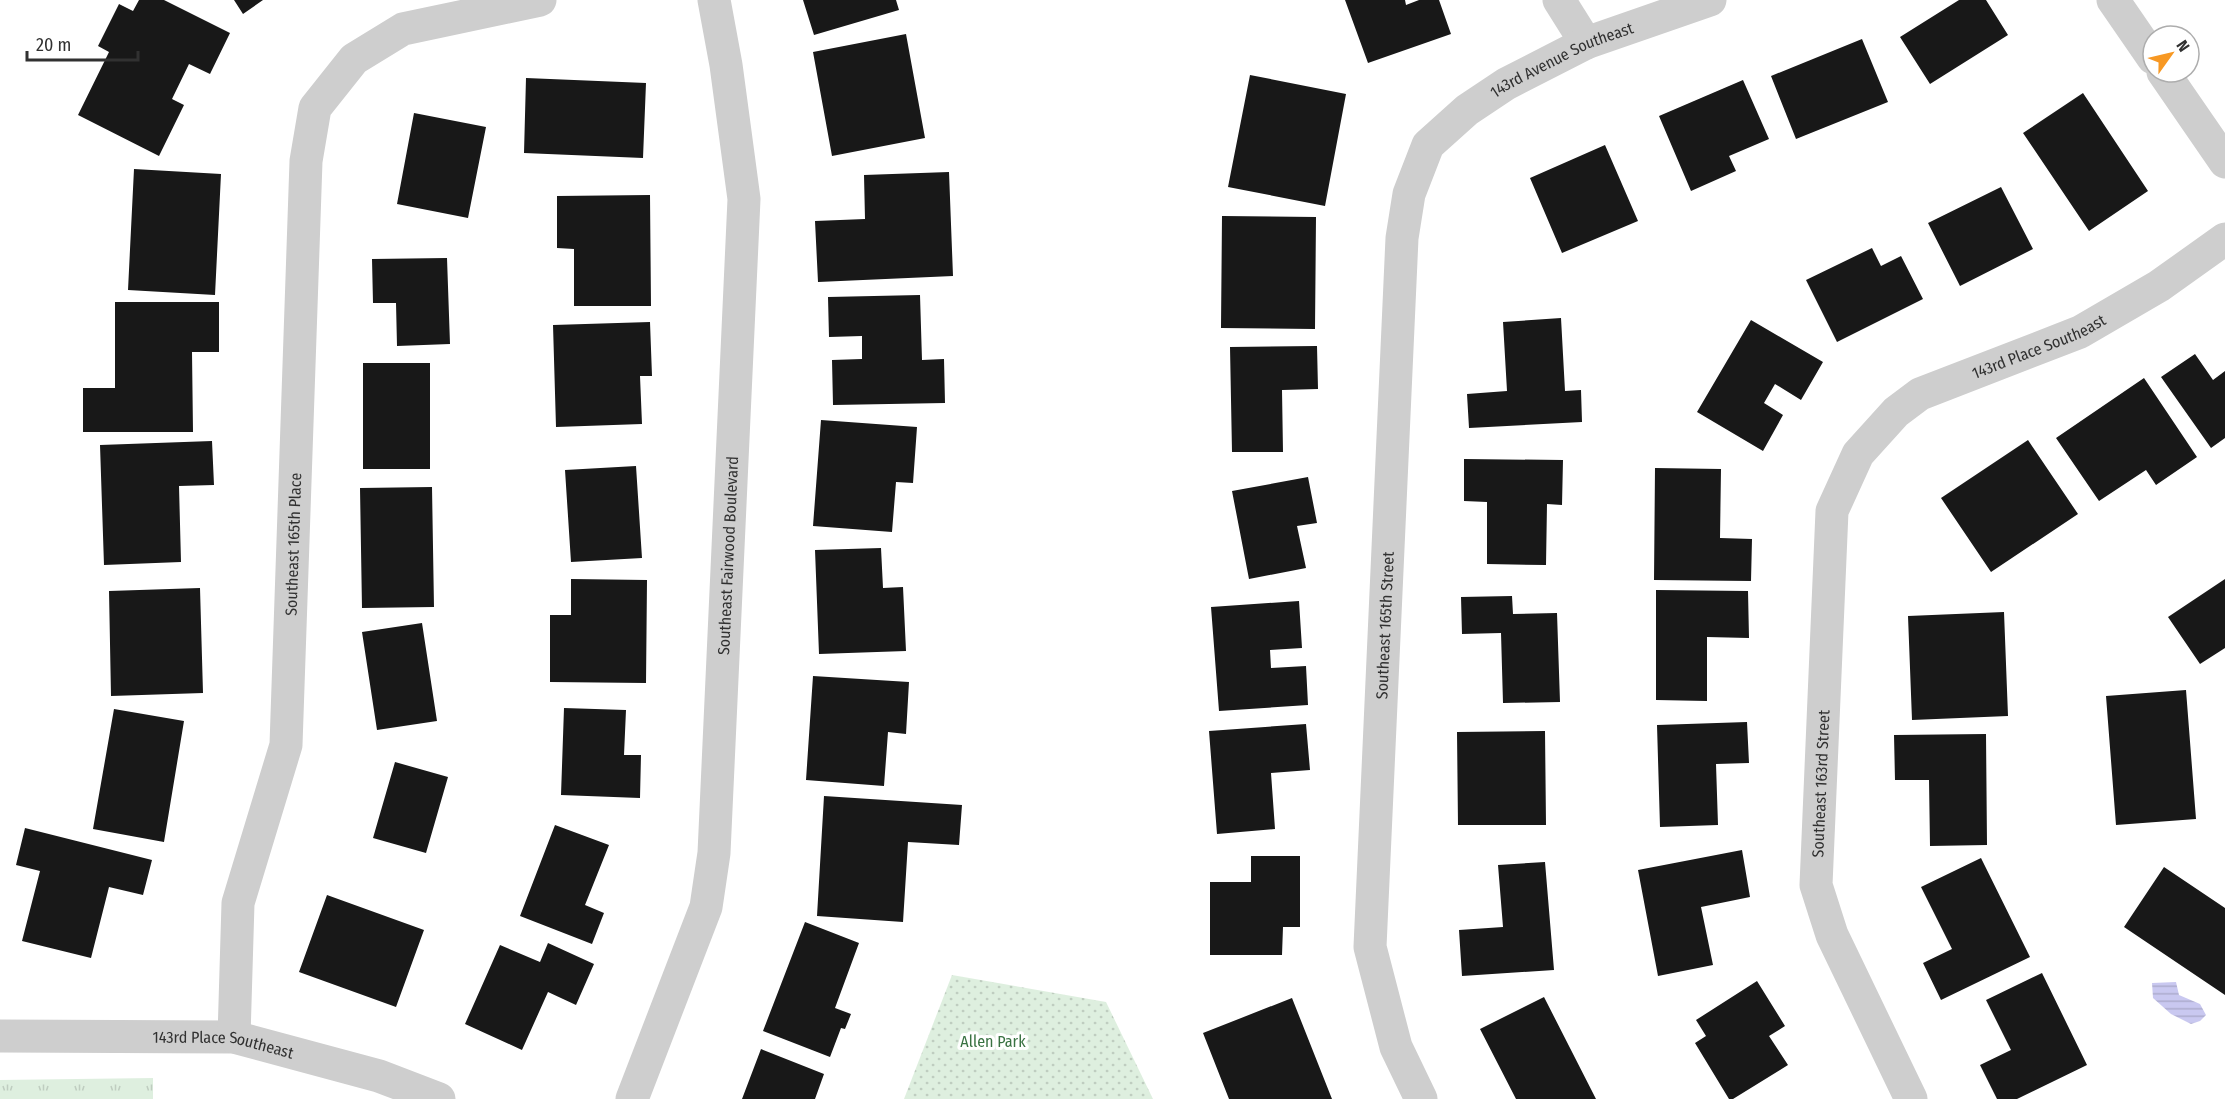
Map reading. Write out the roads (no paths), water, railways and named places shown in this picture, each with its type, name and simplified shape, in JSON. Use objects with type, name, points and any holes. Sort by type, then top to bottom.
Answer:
[{"type":"street","name":"Southeast 165th Place","points":[[234,1037],[238,903],[286,745],[306,161],[315,108],[354,59],[403,29],[540,0]]},
{"type":"street","name":"Southeast Fairwood Boulevard","points":[[632,1099],[706,907],[714,853],[744,199],[726,65],[714,0]]},
{"type":"street","points":[[1559,0],[1587,43]]},
{"type":"street","name":"143rd Avenue Southeast","points":[[1428,145],[1467,110],[1506,84],[1587,43],[1710,0]]},
{"type":"street","points":[[2113,0],[2141,41]]},
{"type":"street","points":[[2171,84],[2225,162]]},
{"type":"street","name":"Southeast 165th Street","points":[[1421,1099],[1396,1047],[1370,947],[1402,237],[1409,194],[1428,145]]},
{"type":"street","name":"143rd Place Southeast","points":[[1858,454],[1896,412],[1920,394],[2080,332],[2158,286],[2225,239]]},
{"type":"street","name":"Southeast 163rd Street","points":[[1858,454],[1832,511],[1816,885],[1832,935],[1911,1099]]},
{"type":"street","name":"143rd Place Southeast","points":[[0,1036],[234,1037],[379,1076],[439,1099]]},
{"type":"water","points":[[2176,982],[2179,995],[2200,1004],[2206,1015],[2200,1021],[2191,1024],[2171,1014],[2153,998],[2152,983]]},
{"type":"park label","name":"Allen Park","points":[[993,1041]]}]
